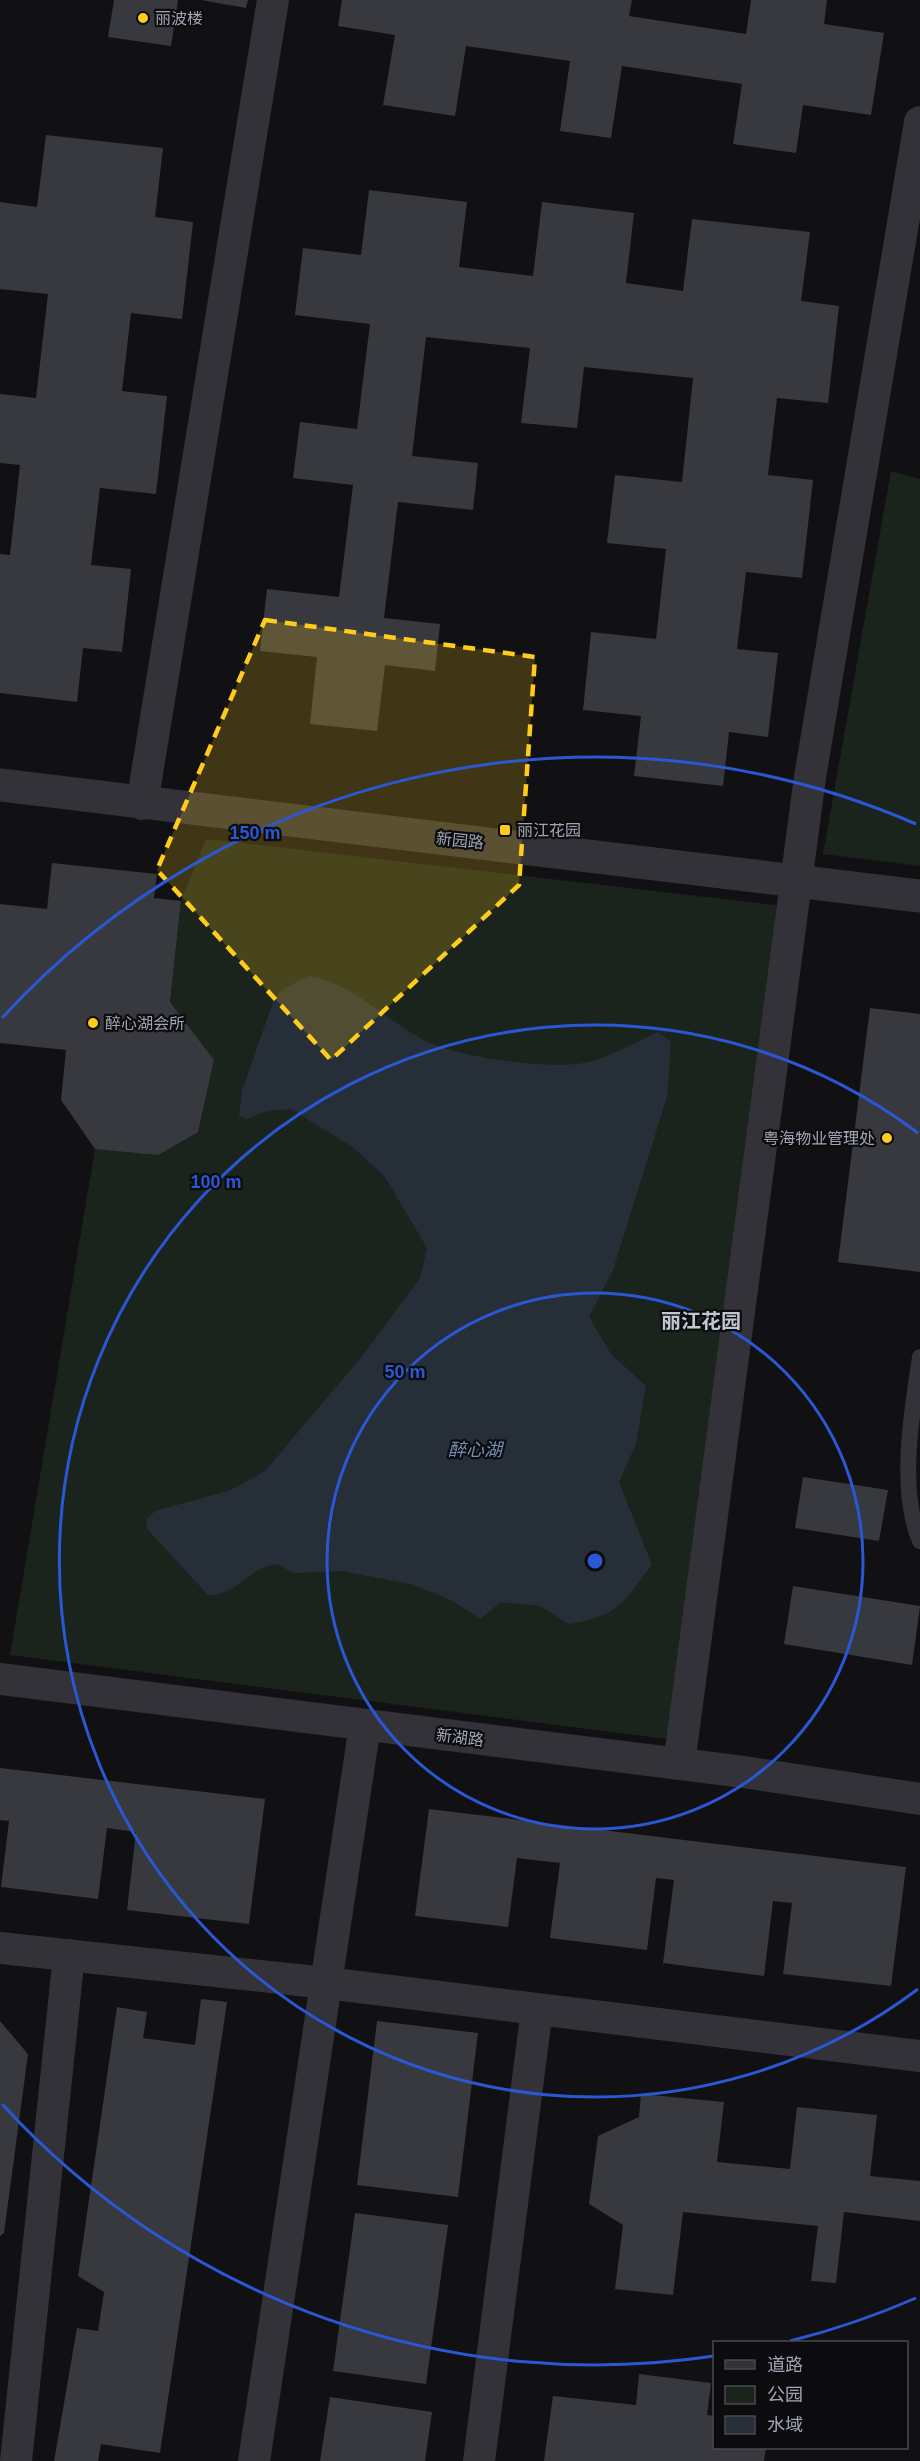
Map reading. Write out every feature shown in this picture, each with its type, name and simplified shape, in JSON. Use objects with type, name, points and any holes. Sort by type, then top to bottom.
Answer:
[{"type":"street","points":[[142,804],[273,0]]},
{"type":"street","points":[[679,1764],[810,777],[920,122]]},
{"type":"street","name":"新园路","points":[[0,785],[142,804],[496,844],[920,896]]},
{"type":"street","name":"新湖路","points":[[0,1679],[679,1764],[920,1799]]},
{"type":"street","points":[[254,2461],[365,1725]]},
{"type":"street","points":[[0,1948],[326,1983],[920,2056]]},
{"type":"street","points":[[16,2461],[69,1955]]},
{"type":"street","points":[[479,2461],[537,2009]]},
{"type":"lane","points":[[920,1357],[909,1432],[911,1520],[920,1541]]},
{"type":"highlighted area","points":[[265,620],[535,657],[519,885],[331,1060],[157,870]]},
{"type":"green space","points":[[891,471],[920,479],[920,866],[823,854]]},
{"type":"green space","points":[[206,839],[792,907],[682,1741],[10,1655],[95,1149],[198,1132],[214,1060],[170,1002],[181,901]]},
{"type":"water","name":"醉心湖","points":[[309,976],[339,985],[420,1038],[453,1051],[474,1056],[519,1063],[577,1064],[608,1055],[658,1032],[671,1042],[667,1097],[613,1270],[589,1317],[611,1354],[646,1386],[636,1444],[619,1482],[652,1565],[626,1598],[610,1612],[569,1624],[540,1606],[501,1602],[480,1619],[451,1600],[411,1584],[341,1571],[294,1573],[277,1564],[258,1571],[227,1591],[208,1595],[148,1530],[146,1520],[155,1511],[231,1490],[265,1471],[363,1355],[420,1278],[427,1248],[385,1177],[354,1148],[291,1109],[267,1111],[247,1119],[239,1116],[242,1091],[274,999],[282,990]]},
{"type":"building","name":"丽波楼","points":[[114,0],[178,0],[171,46],[108,37]]},
{"type":"building","name":"丽波楼","points":[[201,0],[248,0],[246,8]]},
{"type":"building","points":[[342,0],[632,0],[629,16],[746,34],[751,0],[827,0],[824,24],[884,33],[871,115],[803,105],[796,153],[733,144],[742,84],[622,66],[611,138],[560,131],[570,61],[466,46],[455,116],[383,105],[395,35],[338,26]]},
{"type":"building","points":[[46,135],[163,148],[155,217],[193,222],[182,319],[131,313],[122,391],[167,396],[156,494],[100,488],[91,565],[131,569],[122,652],[83,648],[77,702],[0,693],[0,554],[10,555],[20,465],[0,463],[0,394],[36,398],[48,294],[0,289],[0,202],[37,207]]},
{"type":"building","points":[[369,190],[467,202],[459,267],[533,276],[542,202],[634,213],[626,283],[683,291],[692,219],[810,232],[801,301],[839,306],[828,403],[777,398],[768,475],[813,480],[802,578],[746,572],[737,649],[778,653],[768,737],[729,732],[723,786],[634,776],[641,716],[583,710],[591,632],[656,639],[666,549],[607,543],[615,475],[682,482],[693,378],[584,367],[577,428],[521,423],[530,348],[426,337],[412,456],[478,463],[473,510],[398,502],[384,618],[440,624],[435,671],[385,665],[377,731],[310,724],[317,657],[260,651],[267,589],[339,597],[353,485],[293,478],[300,422],[357,429],[370,324],[295,315],[303,248],[361,255]]},
{"type":"building","name":"醉心湖会所","points":[[52,863],[157,874],[154,898],[181,901],[170,1002],[214,1060],[198,1132],[158,1155],[95,1149],[61,1100],[66,1050],[0,1043],[0,904],[47,909]]},
{"type":"building","name":"粤海物业管理处","points":[[870,1008],[920,1014],[920,1272],[838,1262]]},
{"type":"building","points":[[803,1477],[888,1490],[879,1541],[795,1528]]},
{"type":"building","points":[[793,1586],[920,1606],[912,1665],[784,1644]]},
{"type":"building","points":[[0,1768],[265,1799],[249,1924],[127,1910],[136,1832],[107,1828],[98,1899],[1,1887],[9,1821],[0,1820]]},
{"type":"building","points":[[429,1809],[906,1867],[891,1986],[783,1974],[792,1903],[773,1901],[764,1976],[663,1963],[674,1880],[656,1878],[647,1950],[550,1938],[560,1863],[517,1858],[508,1927],[415,1916]]},
{"type":"building","points":[[201,1999],[227,2002],[160,2453],[101,2444],[98,2461],[54,2461],[77,2328],[98,2331],[104,2292],[78,2276],[117,2007],[147,2012],[143,2038],[195,2045]]},
{"type":"building","points":[[0,2021],[28,2054],[4,2233],[0,2236]]},
{"type":"building","points":[[377,2021],[478,2033],[458,2197],[357,2185]]},
{"type":"building","points":[[641,2094],[724,2102],[717,2162],[790,2169],[797,2107],[877,2115],[870,2176],[920,2181],[920,2221],[844,2212],[836,2283],[811,2281],[818,2226],[683,2212],[673,2295],[615,2289],[623,2225],[589,2204],[598,2136],[639,2117]]},
{"type":"building","points":[[355,2213],[448,2225],[426,2384],[333,2371]]},
{"type":"building","points":[[639,2374],[711,2383],[707,2415],[713,2416],[713,2449],[766,2449],[764,2461],[544,2461],[553,2396],[636,2405]]},
{"type":"building","points":[[330,2397],[432,2412],[425,2461],[320,2461]]},
{"type":"place","name":"丽波楼","points":[[143,18]]},
{"type":"place","name":"丽江花园","points":[[505,830]]},
{"type":"place","name":"醉心湖会所","points":[[93,1023]]},
{"type":"place","name":"粤海物业管理处","points":[[887,1138]]},
{"type":"district","name":"丽江花园","points":[[701,1321]]}]
